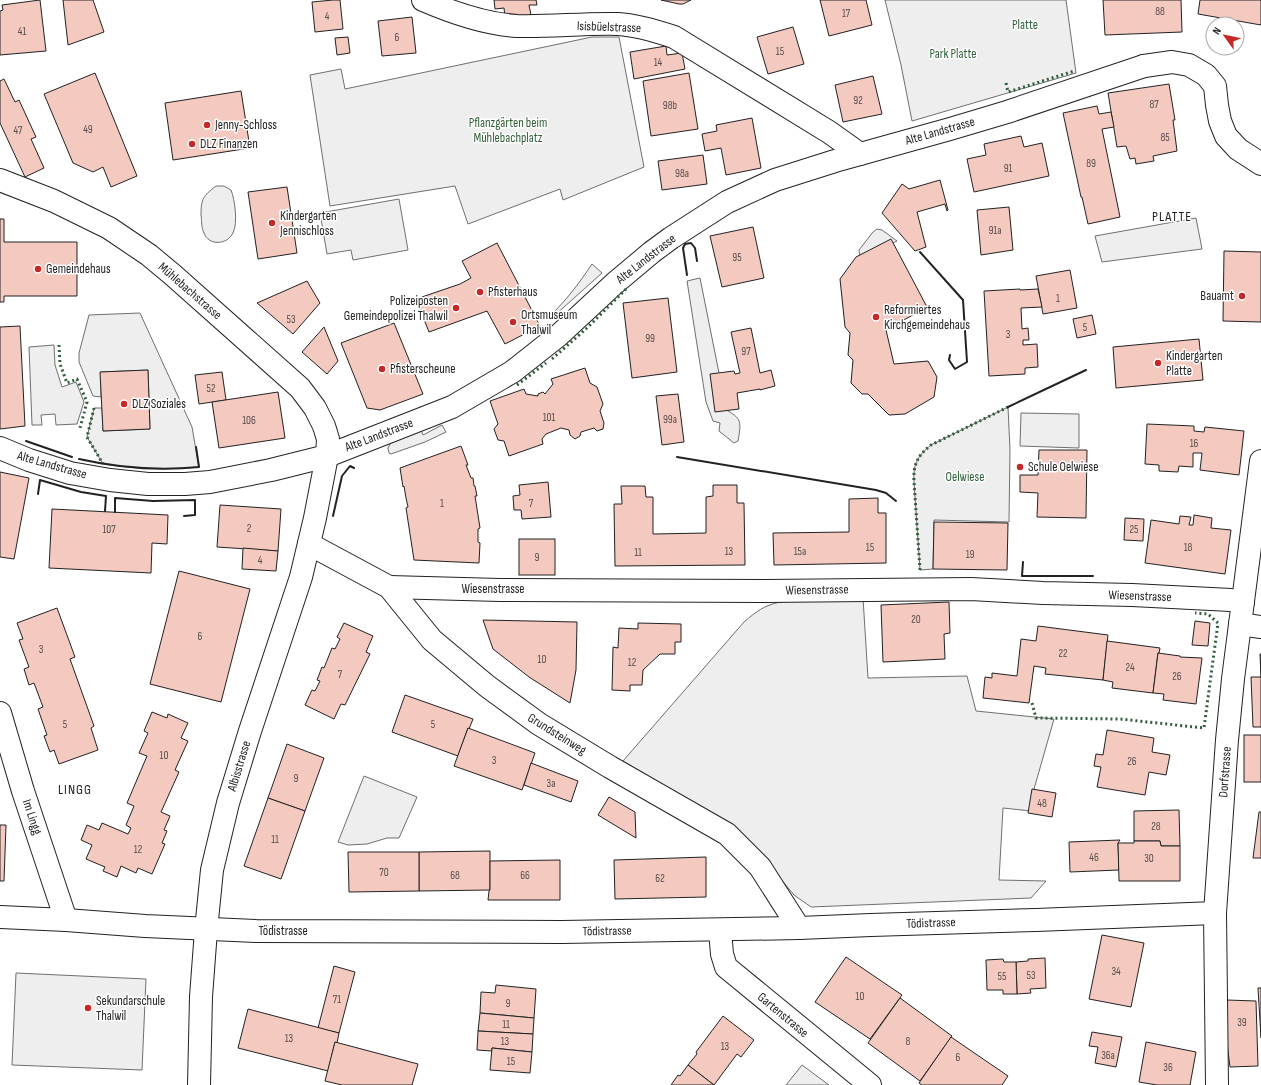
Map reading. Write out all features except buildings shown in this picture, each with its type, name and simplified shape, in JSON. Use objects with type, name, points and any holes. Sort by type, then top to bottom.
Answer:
[{"type":"street","name":"Isisbüelstrasse","points":[[423,0],[449,11],[482,21],[517,26],[619,24],[649,28],[674,37],[829,132],[860,154]]},
{"type":"street","name":"Alte Landstrasse","points":[[0,448],[29,460],[70,473],[110,480],[148,484],[210,482],[271,470],[327,456],[452,407],[512,372],[559,335],[615,283],[652,252],[726,202],[775,180],[1007,112],[1144,66],[1172,62],[1189,66],[1206,74],[1215,86],[1220,121],[1226,136],[1238,149],[1261,164]]},
{"type":"street","name":"Mühlebachstrasse","points":[[0,180],[54,201],[109,228],[149,255],[300,388],[315,408],[324,426],[328,439],[327,456]]},
{"type":"street","name":"Albisstrasse","points":[[199,1085],[200,997],[212,870],[228,803],[250,731],[302,577],[327,456]]},
{"type":"street","name":"Dorfstrasse","points":[[1217,1085],[1215,913],[1227,740],[1233,679],[1251,626],[1243,602],[1261,461]]},
{"type":"street","name":"Grundsteinweg","points":[[309,544],[390,588],[432,640],[493,690],[539,724],[610,767],[727,834],[760,867],[799,928]]},
{"type":"street","name":"Wiesenstrasse","points":[[390,588],[765,592],[971,589],[1043,593],[1132,595],[1231,600],[1243,602]]},
{"type":"street","name":"Im Lingg","points":[[0,714],[23,791],[66,920]]},
{"type":"street","name":"Tödistrasse","points":[[0,917],[206,930],[546,932],[799,928],[1215,913]]},
{"type":"street","name":"Gartenstrasse","points":[[720,930],[722,954],[726,967],[870,1085]]},
{"type":"green space","name":"Park Platte","points":[[885,0],[1066,0],[1076,73],[912,121],[901,65]]},
{"type":"green space","name":"Pflanzgärten beim Mühlebachplatz","points":[[592,37],[619,37],[644,167],[563,200],[560,189],[468,224],[455,186],[330,206],[310,75],[341,69],[345,89]]},
{"type":"green space","points":[[216,186],[224,186],[231,190],[235,205],[235,229],[230,237],[223,242],[214,242],[210,240],[206,237],[202,228],[202,201],[208,192]]},
{"type":"green space","points":[[399,199],[408,250],[353,260],[351,250],[327,254],[320,213]]},
{"type":"green space","points":[[1196,218],[1202,249],[1102,262],[1095,236]]},
{"type":"green space","points":[[877,229],[882,230],[897,241],[860,258],[859,250]]},
{"type":"green space","points":[[592,264],[602,273],[554,316],[553,313],[574,290]]},
{"type":"green space","points":[[700,278],[720,378],[721,407],[733,414],[740,423],[738,441],[734,443],[719,431],[720,423],[713,421],[706,402],[687,281]]},
{"type":"green space","points":[[140,313],[192,427],[199,467],[151,468],[103,464],[87,437],[94,408],[102,408],[103,431],[150,429],[148,370],[101,372],[101,397],[93,396],[79,362],[79,353],[89,315]]},
{"type":"green space","points":[[54,345],[55,365],[62,387],[76,382],[84,402],[77,424],[56,425],[55,414],[41,415],[42,425],[32,425],[29,347]]},
{"type":"green space","name":"Oelwiese","points":[[1008,407],[1010,450],[1009,522],[934,520],[933,569],[920,570],[914,482],[915,466],[919,457],[931,445]]},
{"type":"green space","points":[[1021,413],[1079,414],[1079,448],[1020,446]]},
{"type":"green space","points":[[442,425],[446,432],[425,442],[391,454],[389,453],[388,448],[391,442],[421,430],[423,435]]},
{"type":"green space","points":[[863,598],[868,678],[967,676],[976,711],[1054,719],[1034,789],[1031,811],[1003,808],[999,880],[1046,881],[1031,898],[811,907],[794,895],[752,844],[715,815],[623,761],[744,622],[757,612],[769,605],[780,602]]},
{"type":"green space","points":[[364,776],[417,797],[399,838],[387,838],[367,844],[348,845],[338,842]]},
{"type":"green space","points":[[16,973],[146,979],[142,1070],[12,1065]]},
{"type":"green space","points":[[802,1065],[829,1085],[786,1085]]},
{"type":"hedge","points":[[1006,83],[1008,92],[1074,71]]},
{"type":"hedge","points":[[552,359],[587,328],[626,289]]},
{"type":"hedge","points":[[59,345],[60,364],[67,383],[77,379],[87,402],[80,428]]},
{"type":"hedge","points":[[517,385],[546,363]]},
{"type":"hedge","points":[[920,570],[914,482],[914,471],[919,457],[931,445],[1008,407]]},
{"type":"hedge","points":[[94,408],[87,437],[103,464]]},
{"type":"hedge","points":[[1032,703],[1036,718],[1120,719],[1204,728],[1218,623],[1208,614],[1195,613]]},
{"type":"wall","points":[[687,275],[683,248],[685,244],[691,243],[695,248],[697,261]]},
{"type":"wall","points":[[920,252],[963,300],[967,362],[955,369],[949,360],[950,355]]},
{"type":"wall","points":[[1008,407],[1086,370]]},
{"type":"wall","points":[[26,441],[72,457]]},
{"type":"wall","points":[[79,459],[109,465],[139,468],[169,469],[199,467],[196,447]]},
{"type":"wall","points":[[677,457],[876,490],[886,493],[896,501]]},
{"type":"wall","points":[[333,516],[342,476],[350,466],[354,468]]},
{"type":"wall","points":[[38,494],[40,480],[81,492],[106,496],[105,511]]},
{"type":"wall","points":[[115,512],[115,498],[153,501],[195,500],[195,515],[184,516]]},
{"type":"wall","points":[[1023,562],[1022,576],[1093,576]]},
{"type":"place","name":"Jenny-Schloss","points":[[207,125]]},
{"type":"place","name":"DLZ Finanzen","points":[[192,144]]},
{"type":"place","name":"Kindergarten Jennischloss","points":[[272,223]]},
{"type":"place","name":"Gemeindehaus","points":[[38,269]]},
{"type":"place","name":"Pfisterhaus","points":[[480,292]]},
{"type":"place","name":"Bauamt","points":[[1242,296]]},
{"type":"place","name":"Polizeiposten Gemeindepolizei Thalwil","points":[[456,308]]},
{"type":"place","name":"Reformiertes Kirchgemeindehaus","points":[[876,317]]},
{"type":"place","name":"Ortsmuseum Thalwil","points":[[513,322]]},
{"type":"place","name":"Kindergarten Platte","points":[[1158,363]]},
{"type":"place","name":"Pfisterscheune","points":[[382,369]]},
{"type":"place","name":"DLZ Soziales","points":[[124,404]]},
{"type":"place","name":"Schule Oelwiese","points":[[1020,467]]},
{"type":"place","name":"Sekundarschule Thalwil","points":[[88,1008]]},
{"type":"district","name":"PLATTE","points":[[1172,216]]},
{"type":"district","name":"LINGG","points":[[75,789]]},
{"type":"park label","name":"Platte","points":[[1025,25]]}]
